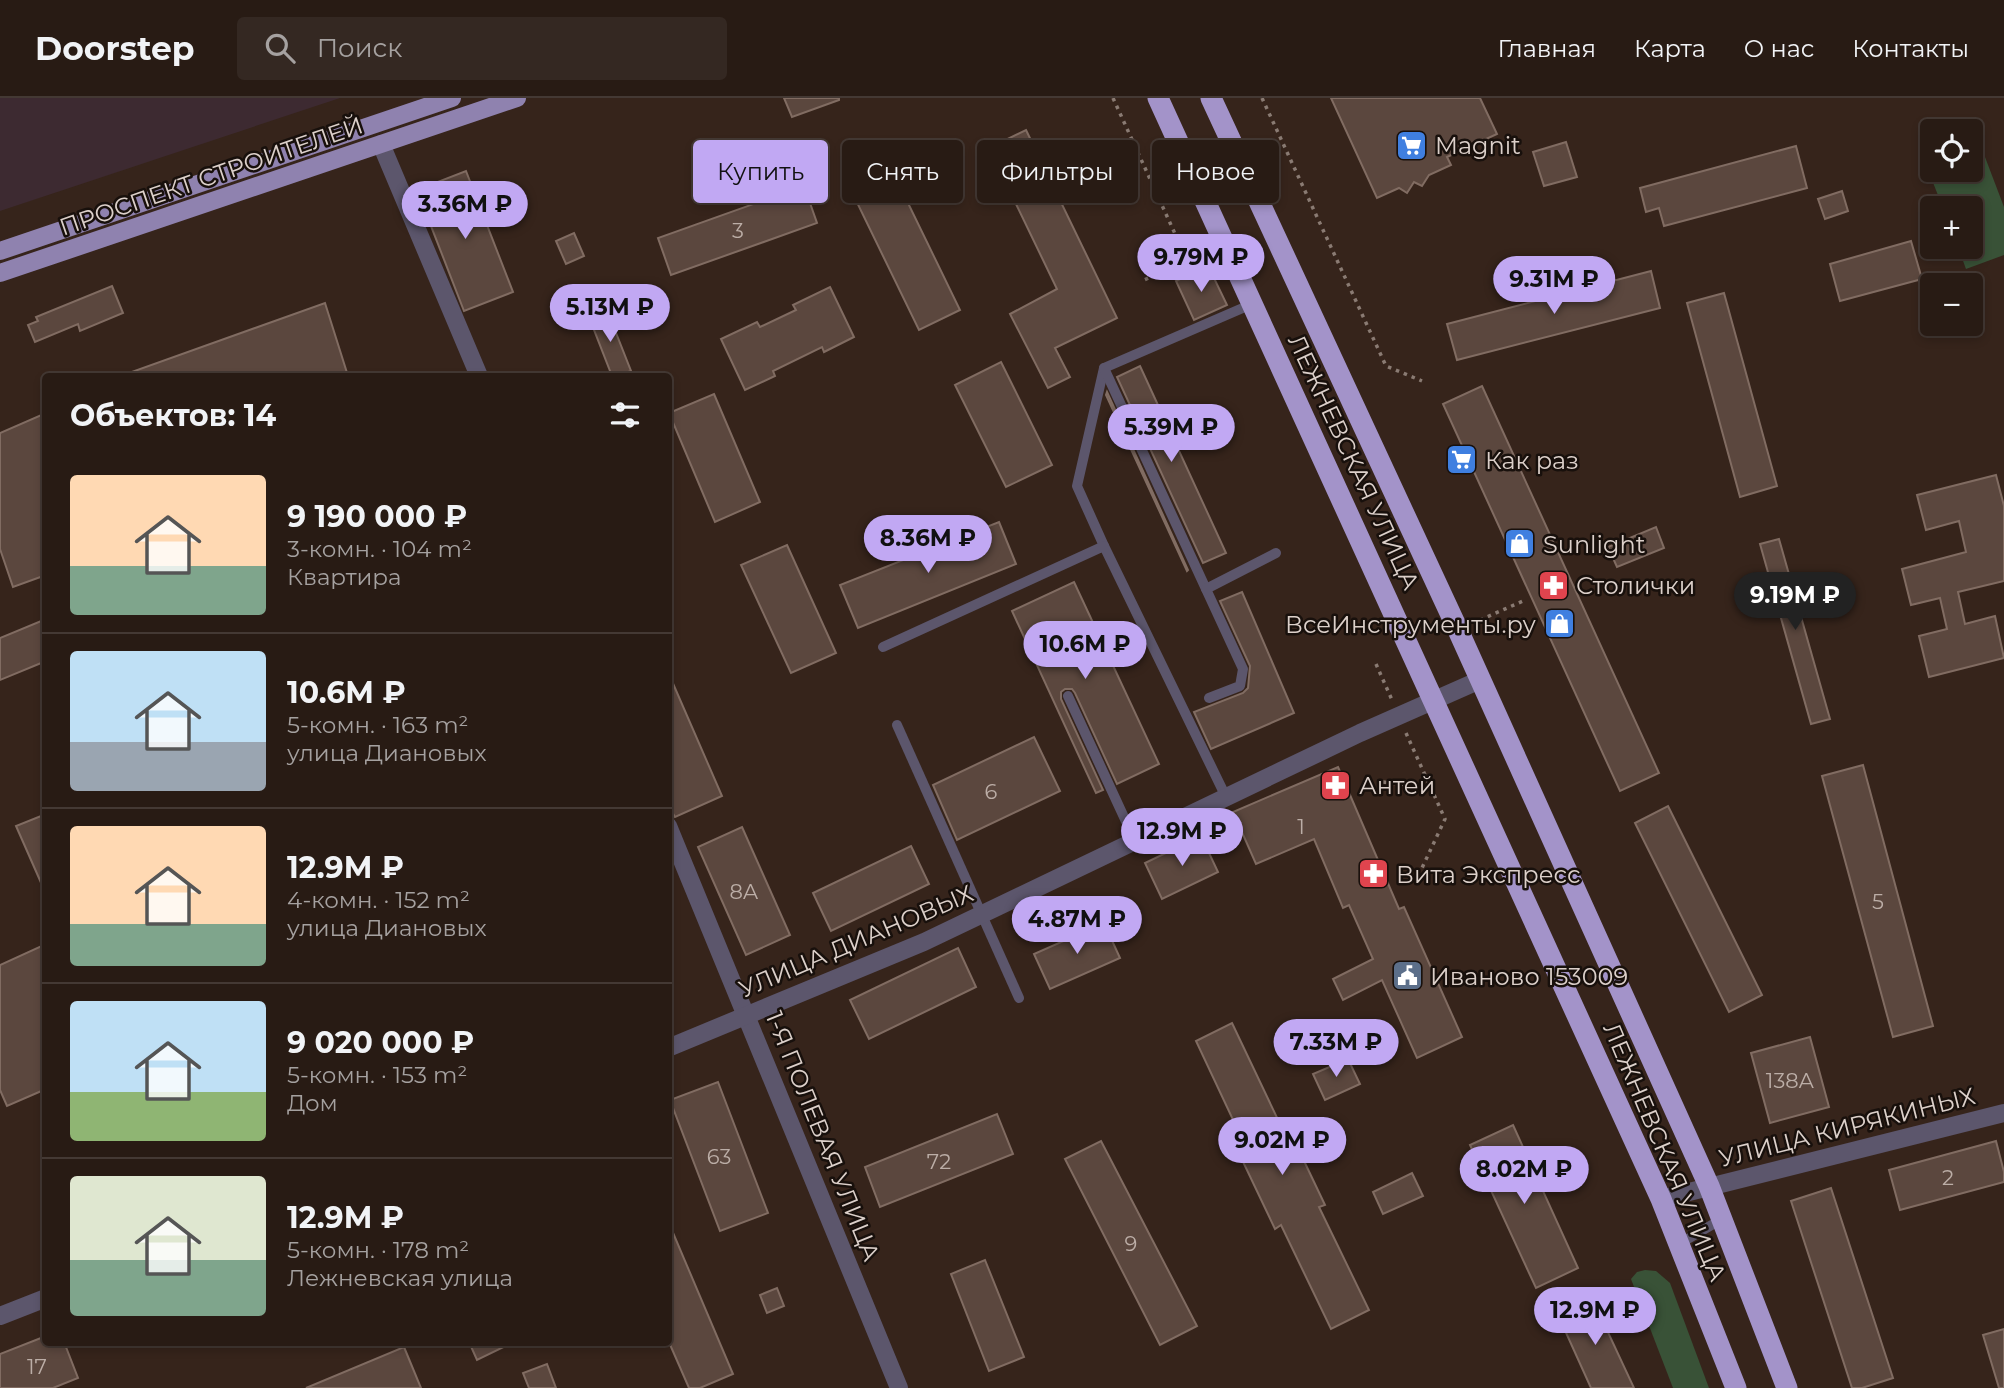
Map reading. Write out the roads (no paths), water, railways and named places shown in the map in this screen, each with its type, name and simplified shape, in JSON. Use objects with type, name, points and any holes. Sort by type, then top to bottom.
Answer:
[{"type":"highway","name":"ЛЕЖНЕВСКАЯ УЛИЦА","points":[[1158,98],[1661,1199],[1736,1388]]},
{"type":"highway","name":"ЛЕЖНЕВСКАЯ УЛИЦА","points":[[1212,98],[1709,1186],[1787,1388]]},
{"type":"main road","name":"ПРОСПЕКТ СТРОИТЕЛЕЙ","points":[[0,251],[452,98]]},
{"type":"main road","name":"ПРОСПЕКТ СТРОИТЕЛЕЙ","points":[[0,274],[517,98]]},
{"type":"main road","points":[[373,125],[381,144]]},
{"type":"street","points":[[381,144],[478,373]]},
{"type":"street","name":"УЛИЦА ДИАНОВЫХ","points":[[672,1046],[924,942],[1226,797],[1480,680]]},
{"type":"street","name":"1-Я ПОЛЕВАЯ УЛИЦА","points":[[672,835],[899,1388]]},
{"type":"street","name":"УЛИЦА КИРЯКИНЫХ","points":[[1661,1199],[2004,1113]]},
{"type":"street","points":[[0,1316],[42,1300]]},
{"type":"lane","points":[[1104,368],[1252,304]]},
{"type":"lane","points":[[1104,368],[1077,486],[1226,797]]},
{"type":"lane","points":[[1104,368],[1243,668],[1240,686],[1209,698]]},
{"type":"lane","points":[[883,647],[1104,546]]},
{"type":"lane","points":[[1206,589],[1276,553]]},
{"type":"lane","points":[[1068,696],[1135,841]]},
{"type":"lane","points":[[897,725],[1019,998]]},
{"type":"lane","points":[[1679,1244],[1722,1219]]},
{"type":"place","name":"Magnit","points":[[1412,145]]},
{"type":"place","name":"Как раз","points":[[1462,460]]},
{"type":"place","name":"Sunlight","points":[[1520,544]]},
{"type":"place","name":"Столички","points":[[1553,585]]},
{"type":"place","name":"ВсеИнструменты.ру","points":[[1559,624]]},
{"type":"place","name":"Антей","points":[[1336,785]]},
{"type":"place","name":"Вита Экспресс","points":[[1373,874]]},
{"type":"place","name":"Иваново 153009","points":[[1407,976]]}]
